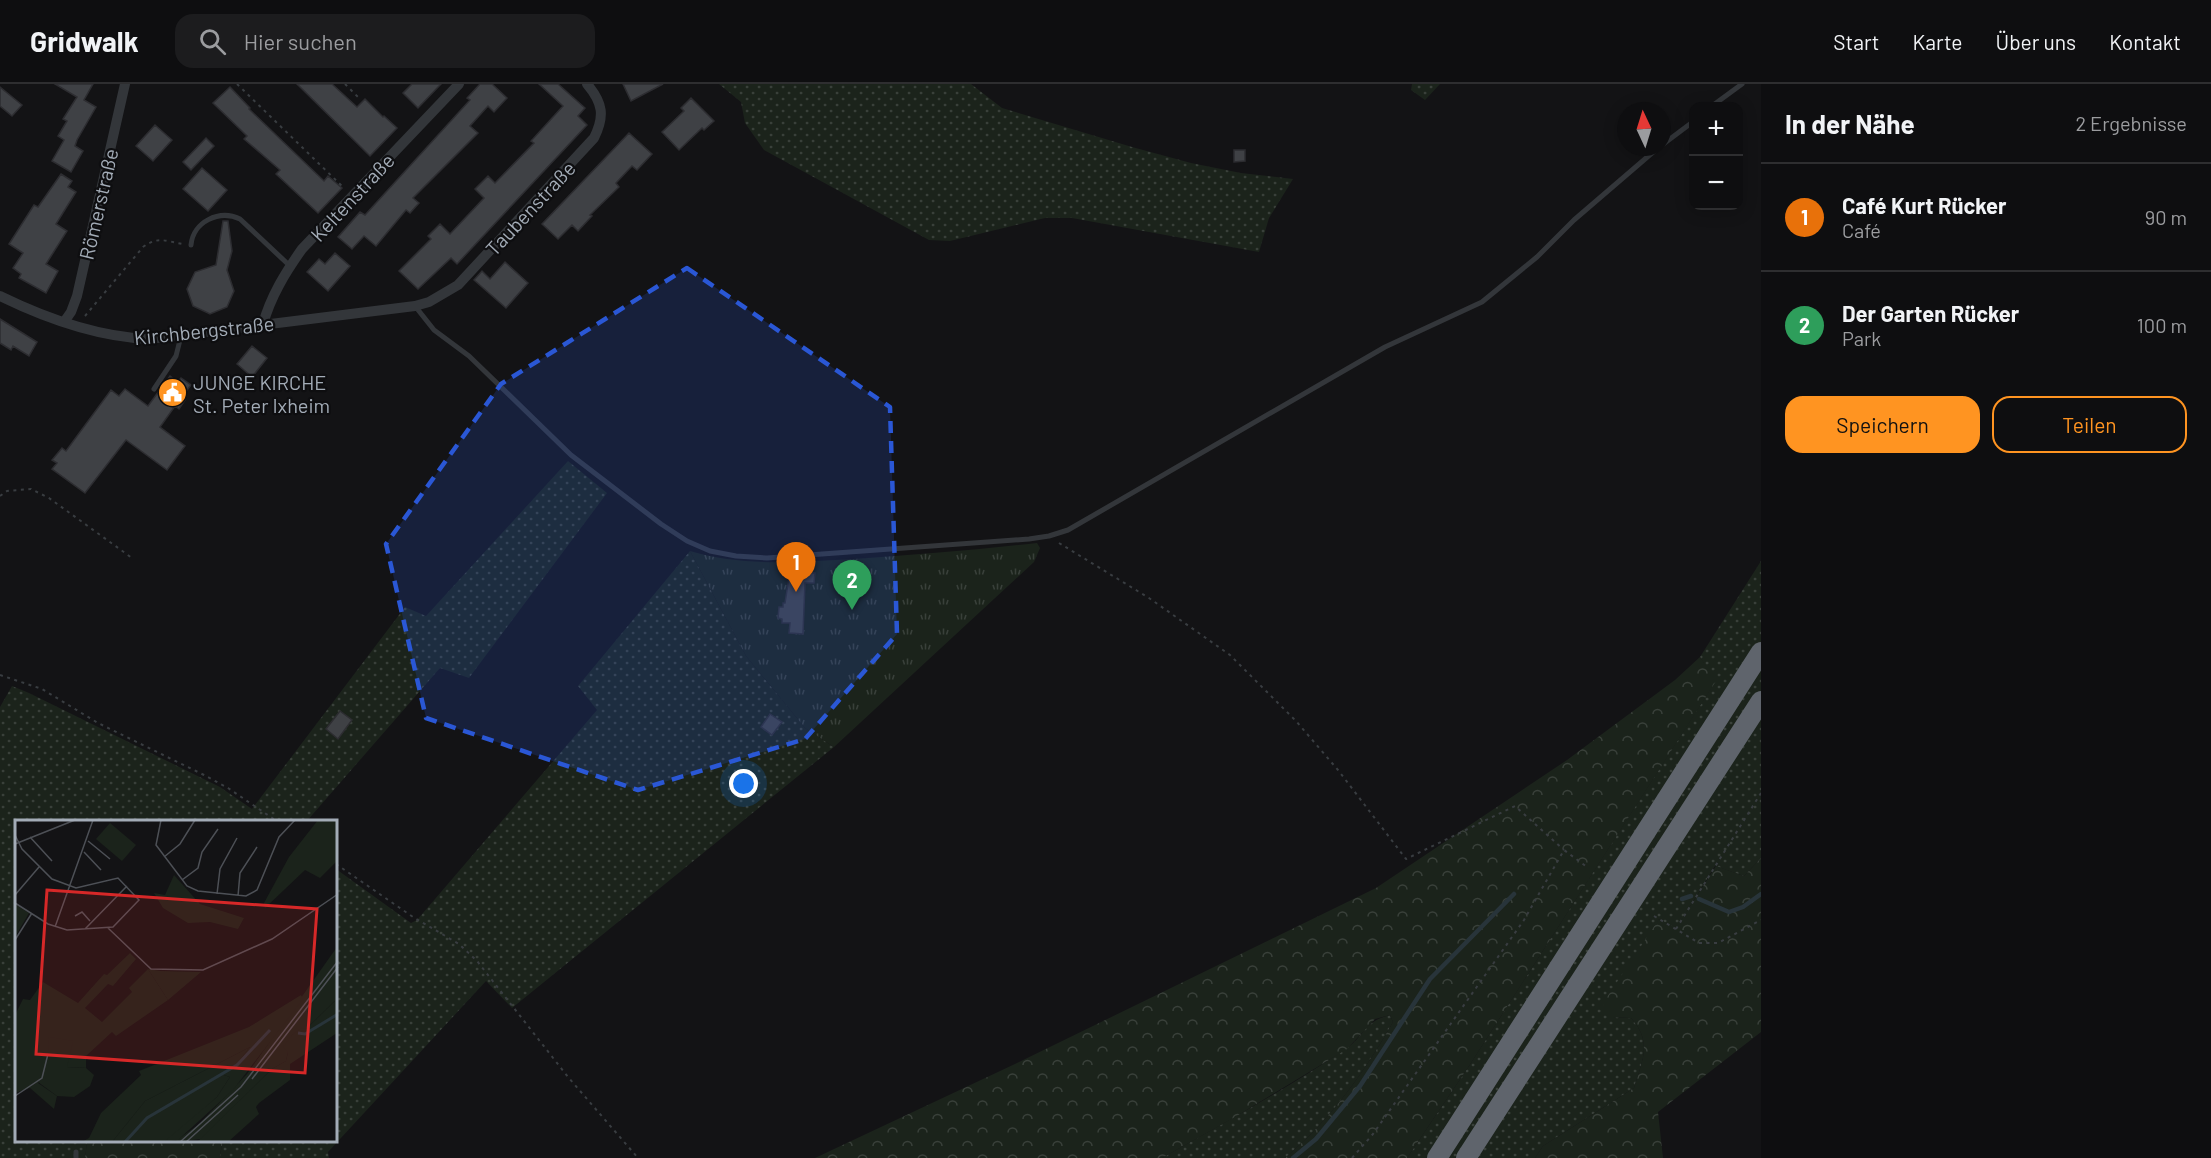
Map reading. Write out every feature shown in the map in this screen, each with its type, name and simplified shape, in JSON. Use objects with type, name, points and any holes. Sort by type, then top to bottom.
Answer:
[{"type":"highway","points":[[1437,1158],[1761,652]]},
{"type":"highway","points":[[1466,1158],[1761,701]]},
{"type":"street","name":"Römerstraße","points":[[64,322],[77,296],[125,84]]},
{"type":"street","name":"Keltenstraße","points":[[263,324],[269,302],[302,249],[459,84]]},
{"type":"street","name":"Taubenstraße","points":[[415,306],[429,302],[458,285],[594,138],[601,123],[601,109],[596,94],[587,84]]},
{"type":"street","name":"Kirchbergstraße","points":[[0,296],[64,322],[124,338],[148,339],[415,306]]},
{"type":"lane","points":[[1717,102],[1742,84]]},
{"type":"lane","points":[[1671,138],[1689,125]]},
{"type":"lane","points":[[415,306],[434,330],[469,356],[571,455],[661,524],[687,541],[710,551],[767,558],[1049,536],[1068,530],[1385,347],[1482,302],[1537,257],[1574,220],[1649,156]]},
{"type":"lane","points":[[191,245],[196,228],[205,221],[217,216],[234,216],[290,266]]},
{"type":"lane","points":[[154,389],[176,356],[181,336]]},
{"type":"path","points":[[237,84],[352,197]]},
{"type":"path","points":[[345,84],[359,98]]},
{"type":"path","points":[[77,325],[143,247],[152,241],[160,240],[191,245]]},
{"type":"path","points":[[0,496],[7,491],[32,489],[49,498],[132,558]]},
{"type":"path","points":[[1049,536],[1075,554],[1149,597],[1237,662],[1296,721],[1338,770],[1406,859],[1515,806],[1564,850],[1587,867]]},
{"type":"path","points":[[0,675],[42,689],[98,723],[228,788],[275,820]]},
{"type":"path","points":[[1676,929],[1761,793]]},
{"type":"path","points":[[1352,1158],[1373,1134],[1524,921],[1564,850]]},
{"type":"path","points":[[338,865],[403,911],[459,945],[477,961],[568,1077],[638,1158]]},
{"type":"path","points":[[1654,916],[1699,943],[1718,943],[1761,920]]},
{"type":"highlighted area","points":[[687,268],[890,407],[897,634],[805,739],[638,790],[426,718],[386,544],[501,384]]},
{"type":"green space","points":[[719,84],[971,84],[1002,108],[1132,147],[1191,163],[1241,173],[1293,179],[1269,218],[1259,252],[1072,218],[1045,218],[950,241],[929,240],[764,150],[745,123],[741,102]]},
{"type":"green space","points":[[1412,84],[1440,84],[1425,100],[1411,90]]},
{"type":"green space","points":[[568,461],[607,493],[469,678],[440,668],[308,820],[15,820],[15,1143],[87,1143],[85,1158],[0,1158],[0,707],[12,686],[220,787],[252,809],[405,607],[426,616]]},
{"type":"green space","points":[[1037,543],[1040,548],[1034,562],[834,747],[805,728],[746,656],[690,551],[731,559],[792,562],[923,554]]},
{"type":"green space","points":[[690,551],[746,656],[805,728],[834,747],[512,1008],[486,981],[338,1141],[338,870],[411,923],[417,920],[597,710],[578,686]]},
{"type":"green space","points":[[1761,561],[1761,858],[1744,876],[1715,866],[1676,929],[1659,919],[1612,1017],[1631,1018],[1642,1035],[1644,1052],[1634,1088],[1543,1146],[1535,1158],[1407,1158],[1469,1066],[1715,682],[1700,657]]},
{"type":"green space","points":[[1700,657],[1716,681],[1469,1066],[1407,1158],[1285,1158],[1317,1128],[1345,1095],[1393,1022],[1390,1015],[1375,1019],[1347,1049],[1162,1158],[815,1158],[1015,1064],[1376,888],[1567,760],[1675,680]]},
{"type":"green space","points":[[1761,858],[1761,1032],[1658,1112],[1663,1158],[1535,1158],[1543,1146],[1634,1088],[1644,1052],[1642,1035],[1631,1018],[1604,1014],[1603,1003],[1659,919],[1676,928],[1716,866],[1744,876]]},
{"type":"green space","points":[[1390,1015],[1393,1022],[1345,1095],[1317,1128],[1285,1158],[1162,1158],[1300,1079],[1351,1045],[1374,1022]]},
{"type":"green space","points":[[87,1143],[223,1143],[219,1158],[85,1158]]},
{"type":"green space","points":[[223,1143],[336,1143],[328,1152],[329,1158],[219,1158]]},
{"type":"building","points":[[55,84],[93,84],[84,100],[96,107],[77,140],[75,146],[83,151],[71,172],[52,161],[64,140],[58,136],[67,121],[63,119],[77,97]]},
{"type":"building","points":[[297,84],[332,84],[357,107],[365,99],[397,128],[370,156]]},
{"type":"building","points":[[412,84],[441,84],[418,108],[403,93]]},
{"type":"building","points":[[480,84],[492,84],[507,98],[494,112],[488,106],[470,126],[478,133],[413,198],[419,203],[410,213],[406,210],[376,246],[364,236],[352,249],[338,237],[360,212],[365,215],[470,100],[467,98]]},
{"type":"building","points":[[539,84],[558,84],[585,108],[578,116],[587,125],[457,264],[451,258],[418,289],[399,271],[431,239],[428,236],[440,224],[450,234],[484,198],[475,189],[488,176],[495,183],[534,143],[531,141],[563,106]]},
{"type":"building","points":[[623,84],[663,84],[631,101]]},
{"type":"building","points":[[0,87],[22,105],[12,116],[0,106]]},
{"type":"building","points":[[230,87],[249,109],[324,181],[328,176],[342,188],[318,213],[276,174],[280,170],[244,139],[247,136],[213,103]]},
{"type":"building","points":[[691,98],[714,121],[704,130],[702,128],[679,150],[662,132],[684,111],[681,108]]},
{"type":"building","points":[[155,125],[172,140],[153,161],[136,146]]},
{"type":"building","points":[[629,133],[652,154],[637,170],[632,166],[616,183],[619,187],[590,215],[592,216],[578,231],[572,225],[558,239],[542,224]]},
{"type":"building","points":[[206,138],[214,146],[191,170],[183,162]]},
{"type":"building","points":[[1234,150],[1245,150],[1245,161],[1234,162]]},
{"type":"building","points":[[202,168],[227,190],[208,211],[183,189]]},
{"type":"building","points":[[61,174],[72,181],[68,187],[76,192],[56,224],[67,231],[46,264],[58,271],[46,293],[19,278],[21,274],[13,268],[23,253],[9,244],[34,205],[38,207]]},
{"type":"building","points":[[223,221],[228,221],[232,251],[227,270],[234,291],[227,307],[210,314],[193,306],[187,289],[195,272],[216,265]]},
{"type":"building","points":[[335,253],[350,266],[328,291],[307,272],[319,259],[325,264]]},
{"type":"building","points":[[505,262],[528,283],[506,308],[474,280],[482,271],[490,279]]},
{"type":"building","points":[[0,319],[37,342],[29,356],[13,346],[11,350],[0,343]]},
{"type":"building","points":[[252,346],[267,358],[252,377],[237,364]]},
{"type":"building","points":[[170,376],[178,382],[181,378],[191,385],[181,398],[185,400],[179,409],[175,406],[160,427],[185,446],[167,470],[126,440],[85,493],[52,469],[57,463],[52,460],[62,448],[66,451],[111,390],[119,396],[125,389],[148,406]]},
{"type":"building","points":[[790,571],[815,573],[814,583],[805,583],[803,634],[789,633],[790,623],[782,623],[782,619],[778,618],[779,607],[783,607],[785,603]]},
{"type":"building","points":[[340,711],[352,720],[338,739],[326,729]]},
{"type":"building","points":[[770,714],[782,722],[772,735],[761,727]]},
{"type":"waterway","points":[[1293,1158],[1316,1139],[1360,1086],[1430,979],[1514,894]]},
{"type":"waterway","points":[[1699,899],[1729,912],[1743,907],[1761,894]]},
{"type":"waterway","points":[[1682,899],[1691,896]]},
{"type":"place","name":"JUNGE KIRCHE St. Peter Ixheim","points":[[172,393]]},
{"type":"place","name":"Café Kurt Rücker","points":[[796,592]]},
{"type":"place","name":"Der Garten Rücker","points":[[852,610]]}]
